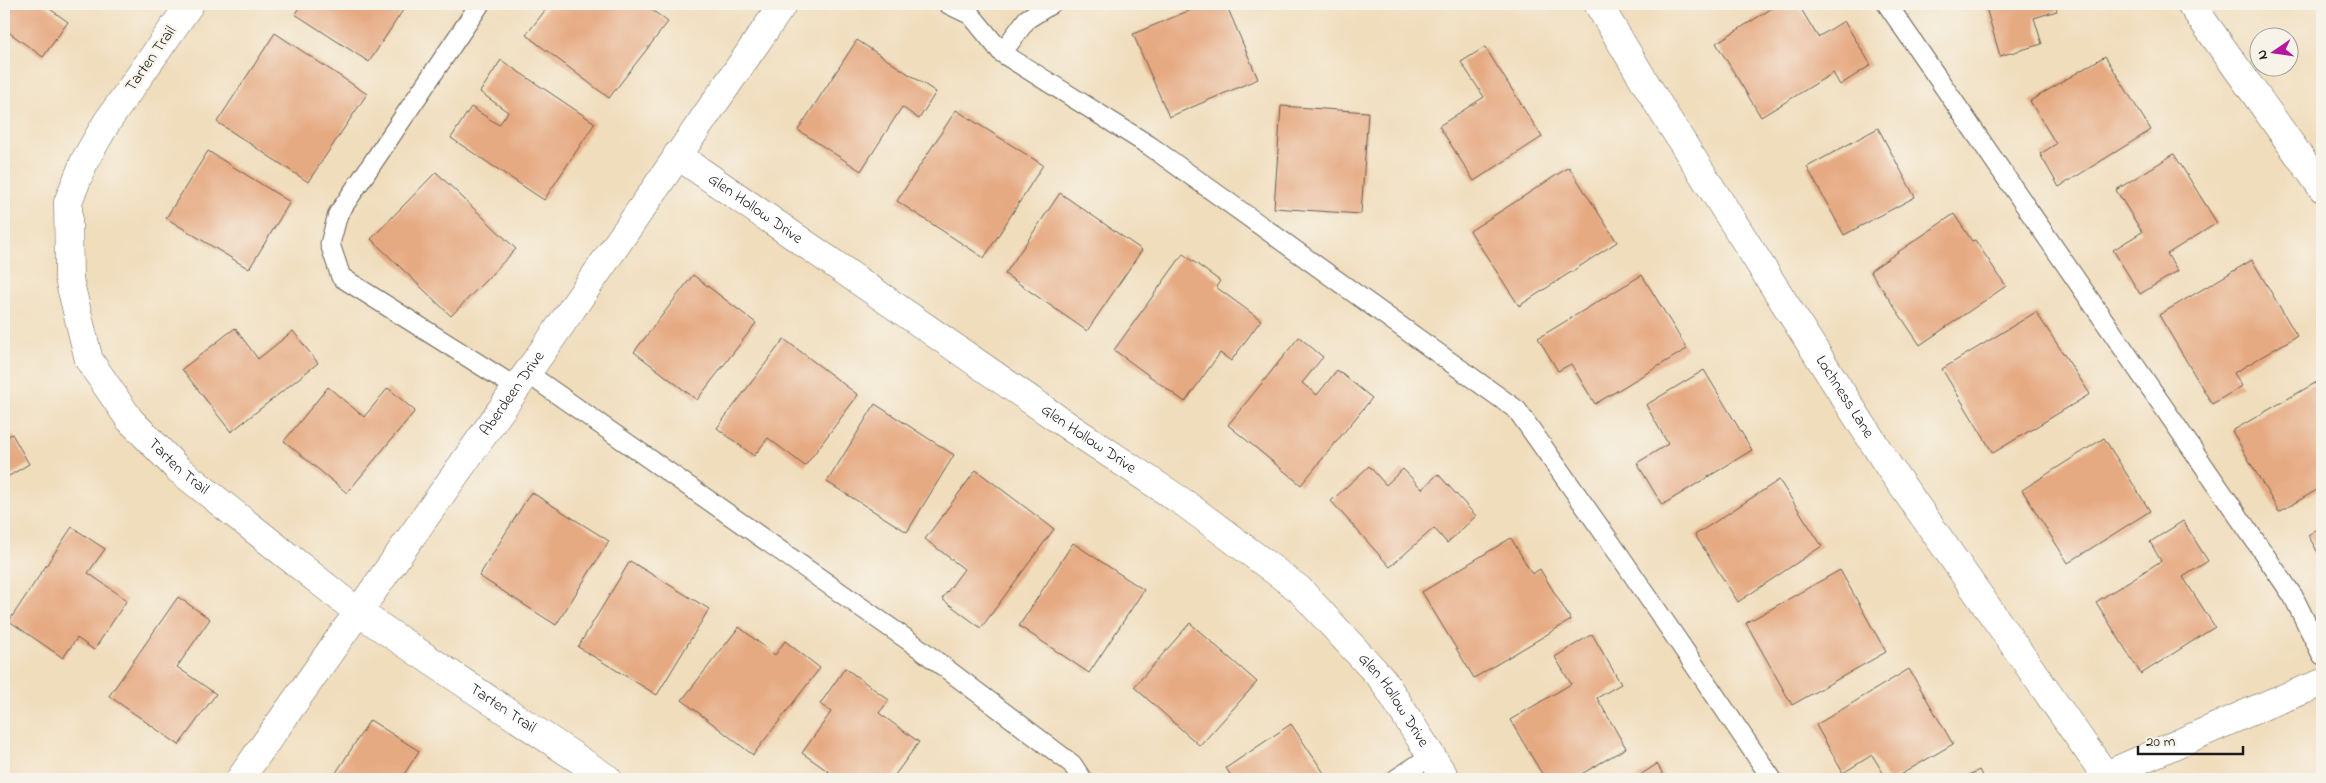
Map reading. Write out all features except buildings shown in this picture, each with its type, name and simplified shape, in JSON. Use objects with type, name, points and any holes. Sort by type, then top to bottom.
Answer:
[{"type":"street","name":"Tarten Trail","points":[[190,4],[107,122],[84,160],[68,202],[69,279],[89,360],[130,420],[178,469],[358,612],[608,779]]},
{"type":"street","name":"Aberdeen Drive","points":[[240,779],[522,380],[677,155],[726,89],[783,4]]},
{"type":"street","name":"Lochness Lane","points":[[1598,4],[1662,112],[1889,466],[2107,777]]},
{"type":"street","points":[[2191,4],[2322,188]]},
{"type":"street","name":"Glen Hollow Drive","points":[[677,155],[1063,422],[1187,505],[1299,589],[1383,680],[1446,779]]},
{"type":"street","points":[[2107,777],[2268,704],[2322,684]]},
{"type":"lane","points":[[480,4],[338,214],[330,244],[341,277],[522,380],[915,645],[1072,764],[1082,779]]},
{"type":"lane","points":[[948,4],[971,15],[1002,53],[1150,146],[1517,410],[1620,556],[1772,779]]},
{"type":"lane","points":[[1002,53],[1027,19],[1051,4]]},
{"type":"lane","points":[[1887,4],[2293,596],[2322,655]]},
{"type":"lane","points":[[1396,779],[1431,756]]}]
